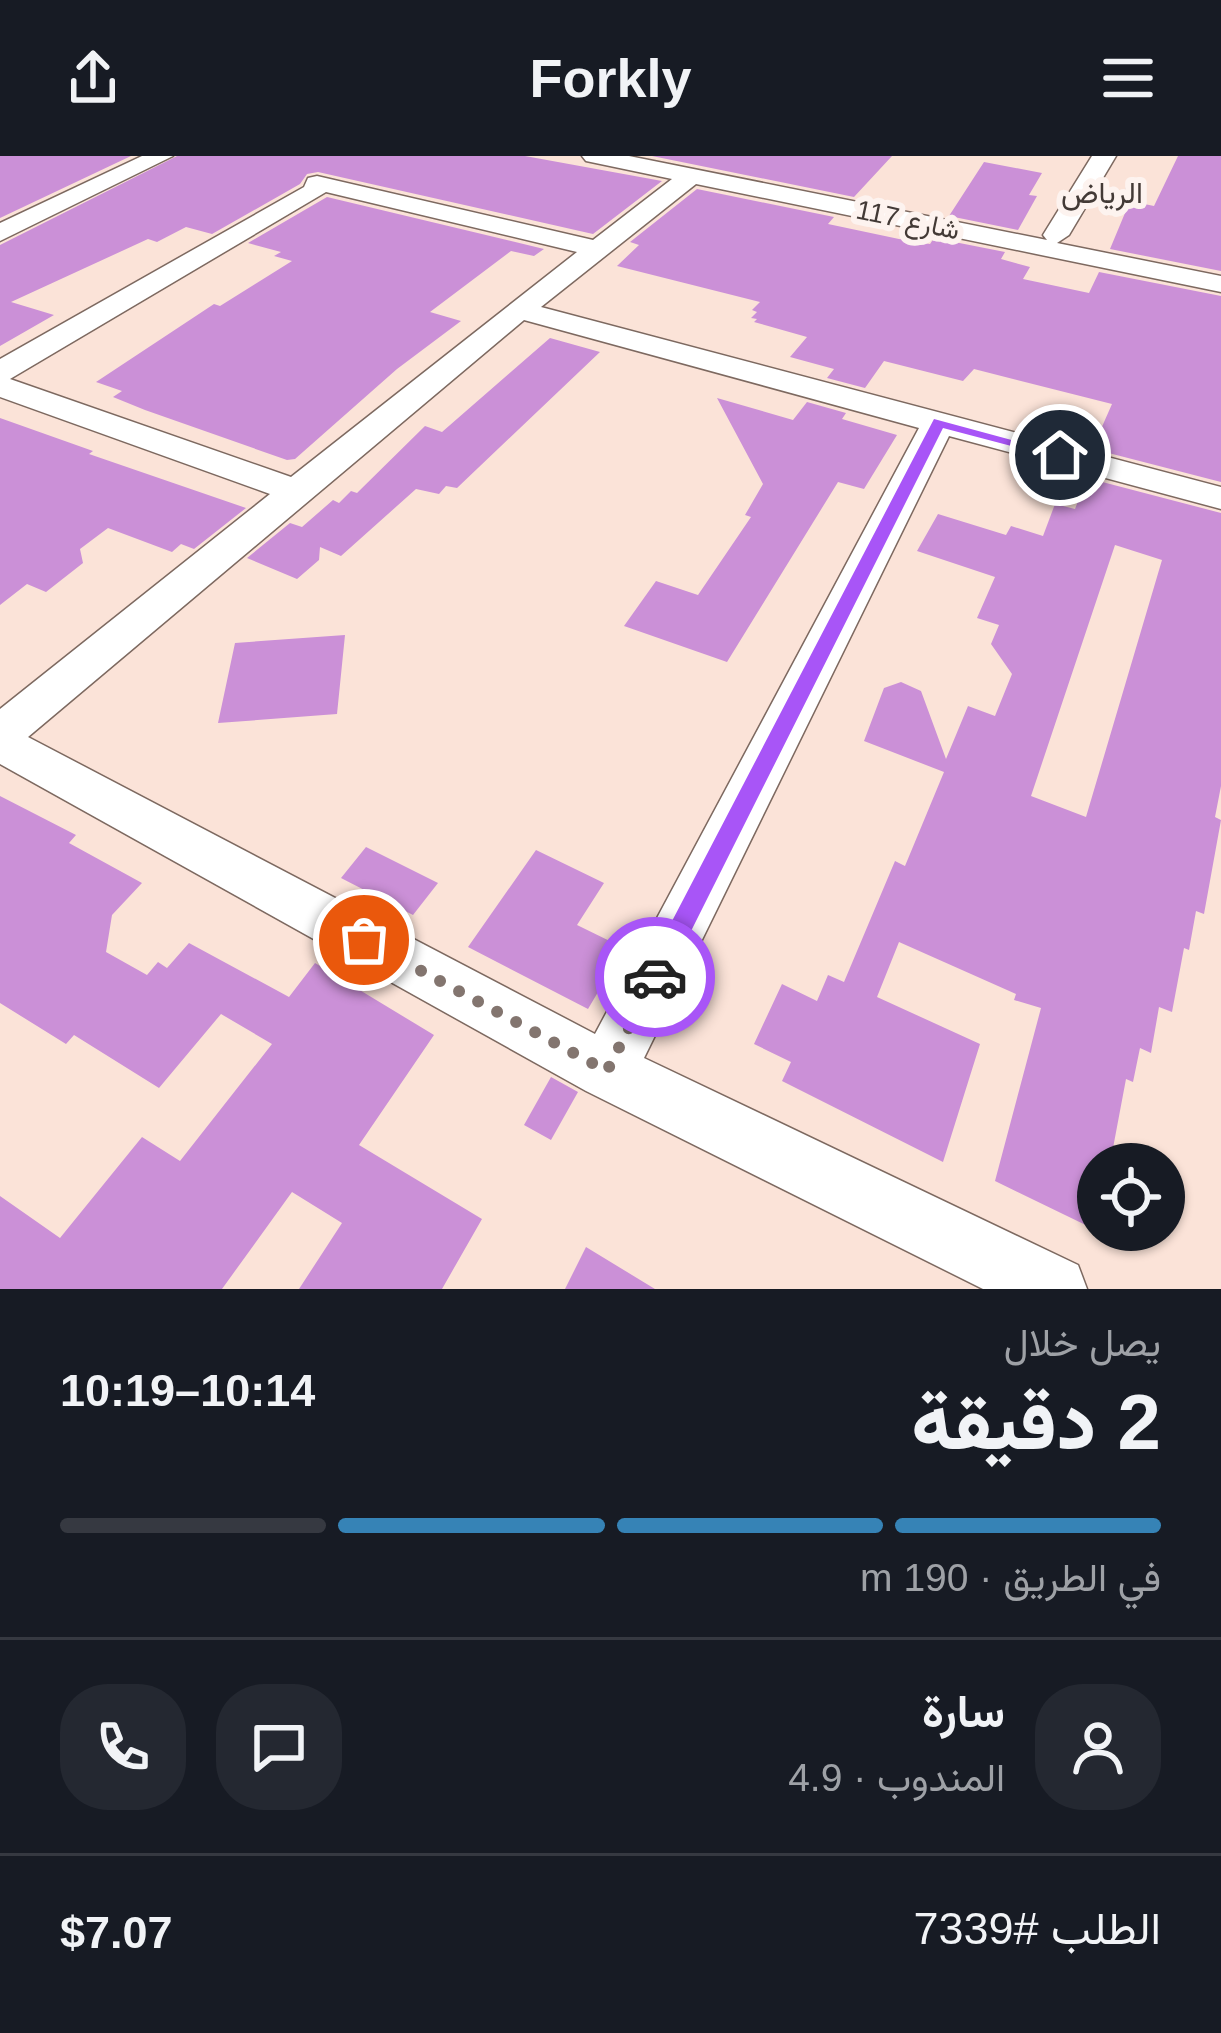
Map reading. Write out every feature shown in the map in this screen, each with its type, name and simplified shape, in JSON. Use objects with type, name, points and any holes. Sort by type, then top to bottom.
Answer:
[{"type":"street","points":[[0,233],[160,156]]},
{"type":"street","name":"شارع 117","points":[[594,156],[1221,267]]},
{"type":"street","name":"شارع 117","points":[[662,156],[1221,284]]},
{"type":"street","points":[[1056,235],[1104,156]]},
{"type":"street","points":[[0,734],[520,310],[694,175]]},
{"type":"street","points":[[0,371],[315,191],[316,183],[599,249]]},
{"type":"street","points":[[520,310],[1221,498]]},
{"type":"street","points":[[0,386],[296,491]]},
{"type":"street","points":[[607,1071],[939,422]]},
{"type":"street","points":[[0,743],[607,1071],[1054,1289]]},
{"type":"building","points":[[0,156],[131,156],[0,218]]},
{"type":"building","points":[[177,156],[525,156],[662,181],[593,234],[318,172],[307,174],[300,184],[212,234],[186,227],[157,242],[148,239],[11,302],[54,315],[0,346],[0,245]]},
{"type":"building","points":[[652,156],[892,156],[854,197]]},
{"type":"building","points":[[1178,156],[1221,156],[1221,271],[1110,249],[1130,201],[1154,206]]},
{"type":"building","points":[[984,162],[1042,173],[1029,195],[1037,196],[1018,230],[949,216]]},
{"type":"building","points":[[697,189],[834,217],[828,224],[899,239],[930,244],[934,238],[1005,252],[1001,259],[1030,267],[1023,279],[1089,293],[1099,272],[1221,296],[1221,482],[1097,450],[1101,439],[1097,438],[1112,404],[974,369],[963,381],[884,361],[865,388],[827,378],[834,369],[790,357],[807,337],[754,322],[757,319],[751,318],[757,312],[752,310],[760,302],[617,266],[639,245],[630,242]]},
{"type":"building","points":[[327,197],[544,249],[534,256],[511,251],[430,312],[461,321],[397,369],[295,459],[145,410],[113,397],[122,391],[96,382],[214,304],[220,306],[292,261],[274,256],[281,252],[248,243]]},
{"type":"building","points":[[550,338],[600,352],[457,488],[446,486],[439,494],[416,489],[341,556],[320,547],[319,560],[297,579],[247,558],[290,523],[302,527],[333,500],[339,503],[351,491],[357,493],[425,426],[442,432]]},
{"type":"building","points":[[717,398],[793,420],[807,402],[846,413],[842,419],[897,435],[864,489],[838,482],[727,662],[624,626],[656,581],[698,595],[751,517],[745,515],[763,484]]},
{"type":"building","points":[[0,418],[246,508],[194,549],[181,544],[172,552],[108,528],[80,549],[83,563],[46,592],[27,584],[0,605]]},
{"type":"building","points":[[1087,478],[1221,513],[1221,786],[1215,817],[1221,820],[1204,914],[1196,911],[1172,1012],[1159,1007],[1151,1053],[1140,1048],[1133,1082],[1126,1079],[1114,1143],[1077,1143],[1077,1221],[995,1181],[1041,1008],[1014,1000],[1016,994],[899,942],[877,997],[980,1044],[943,1162],[782,1081],[791,1062],[754,1044],[782,984],[817,1001],[828,975],[844,982],[895,861],[905,866],[944,772],[864,741],[884,688],[901,682],[921,691],[946,759],[968,706],[995,716],[1012,674],[991,644],[999,625],[977,618],[995,577],[917,551],[938,514],[1006,535],[1011,526],[1043,536],[1055,504],[1075,509]],"holes":[[[1115,545],[1162,560],[1086,817],[1031,796]]]},
{"type":"building","points":[[345,635],[337,714],[218,723],[235,643]]},
{"type":"building","points":[[0,796],[76,835],[69,843],[142,883],[112,915],[106,952],[147,975],[158,962],[167,968],[189,943],[289,997],[315,963],[434,1035],[359,1145],[482,1219],[442,1289],[299,1289],[342,1223],[292,1192],[222,1289],[0,1289],[0,1196],[60,1238],[142,1137],[180,1161],[272,1044],[221,1014],[159,1088],[74,1035],[66,1044],[0,1003]]},
{"type":"building","points":[[366,847],[438,883],[413,915],[341,878]]},
{"type":"building","points":[[536,850],[604,883],[577,925],[624,948],[588,1009],[468,947]]},
{"type":"building","points":[[551,1077],[578,1092],[551,1140],[524,1125]]},
{"type":"building","points":[[586,1247],[655,1289],[565,1289]]},
{"type":"way so far","points":[[364,940],[607,1071],[655,977]]},
{"type":"district","name":"الرياض","points":[[1102,192]]},
{"type":"route","points":[[655,977],[939,422],[1060,455]]}]
